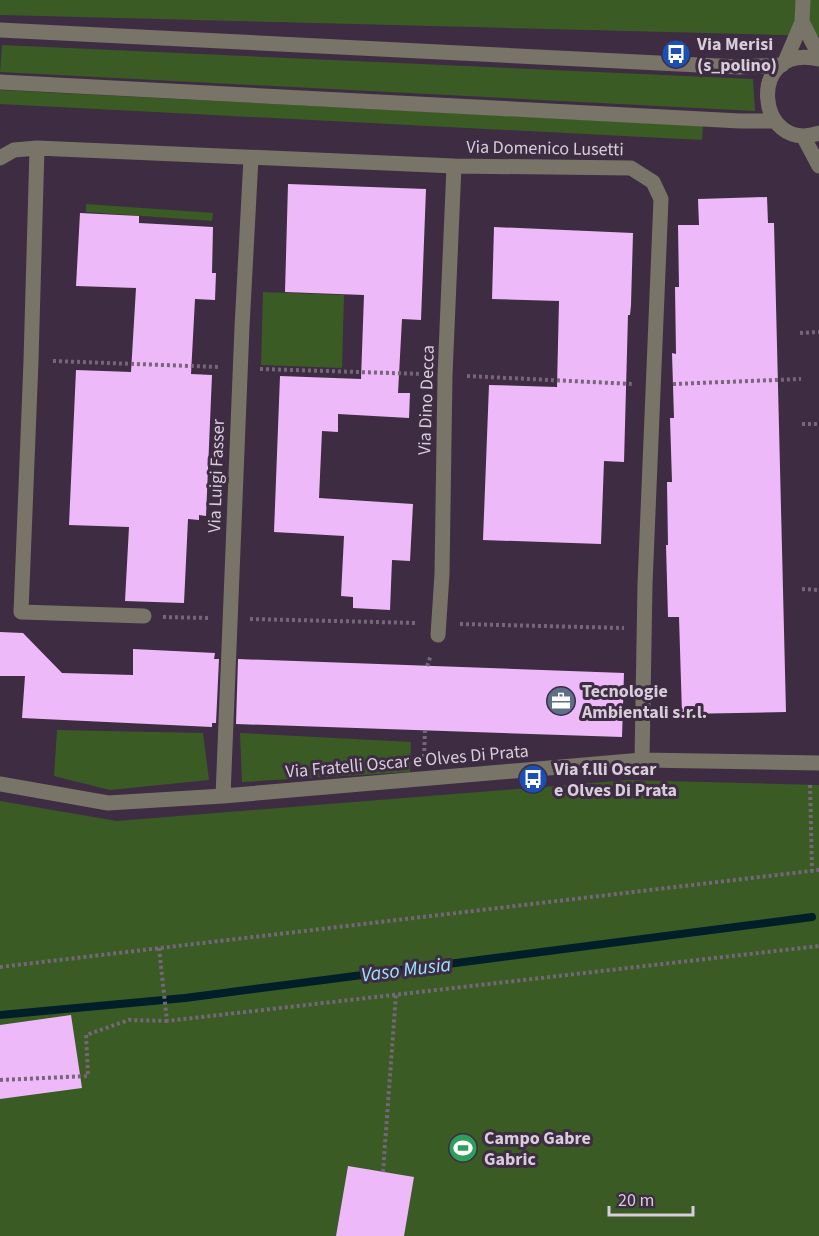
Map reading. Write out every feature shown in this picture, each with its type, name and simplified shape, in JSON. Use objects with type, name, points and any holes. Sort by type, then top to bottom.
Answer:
[{"type":"street","points":[[784,64],[802,22],[803,0]]},
{"type":"street","points":[[802,22],[819,57],[797,57],[784,64],[775,71],[766,96],[775,121],[783,129],[793,134],[811,135],[819,166]]},
{"type":"street","points":[[0,30],[739,67],[784,64]]},
{"type":"street","points":[[0,82],[728,121],[775,121]]},
{"type":"street","points":[[37,148],[21,612],[144,616]]},
{"type":"street","name":"Via Domenico Lusetti","points":[[0,158],[14,150],[37,148],[454,166],[631,168],[653,182],[661,199],[644,629],[642,760]]},
{"type":"street","name":"Via Luigi Fasser","points":[[223,796],[251,158]]},
{"type":"street","name":"Via Dino Decca","points":[[438,635],[442,574],[445,375],[454,166]]},
{"type":"street","name":"Via Fratelli Oscar e Olves Di Prata","points":[[0,784],[108,803],[223,796],[642,760],[819,763]]},
{"type":"path","points":[[800,333],[819,332]]},
{"type":"path","points":[[31,361],[220,367]]},
{"type":"path","points":[[256,369],[654,385],[801,379]]},
{"type":"path","points":[[802,424],[819,424]]},
{"type":"path","points":[[802,589],[819,590]]},
{"type":"path","points":[[144,616],[216,618]]},
{"type":"path","points":[[240,619],[418,623]]},
{"type":"path","points":[[454,624],[644,629]]},
{"type":"path","points":[[810,784],[812,871]]},
{"type":"path","points":[[0,967],[819,870]]},
{"type":"path","points":[[0,1080],[88,1076],[86,1035],[129,1020],[167,1021],[819,946]]},
{"type":"path","points":[[159,948],[167,1021]]},
{"type":"path","points":[[383,1172],[396,994]]},
{"type":"green space","points":[[0,0],[819,0],[819,36],[0,15]]},
{"type":"green space","points":[[2,45],[753,79],[755,111],[0,72]]},
{"type":"green space","points":[[0,90],[703,126],[702,140],[0,104]]},
{"type":"green space","points":[[86,204],[213,213],[212,221],[86,212]]},
{"type":"green space","points":[[263,292],[344,295],[342,368],[261,365]]},
{"type":"green space","points":[[57,730],[203,733],[209,780],[110,790],[54,776]]},
{"type":"green space","points":[[240,733],[411,742],[410,772],[242,782]]},
{"type":"green space","points":[[628,780],[819,785],[819,1236],[0,1236],[0,801],[117,821]]},
{"type":"building","points":[[288,184],[426,189],[421,320],[402,319],[398,393],[410,393],[409,418],[338,414],[338,432],[322,431],[319,498],[413,504],[410,561],[392,560],[390,610],[353,608],[353,597],[341,596],[344,536],[274,532],[280,376],[361,379],[364,295],[285,292]]},
{"type":"building","points":[[767,197],[768,223],[774,223],[786,712],[682,714],[679,617],[668,617],[666,545],[668,545],[667,482],[672,482],[670,418],[674,418],[672,353],[676,354],[675,287],[679,287],[678,225],[699,225],[698,199]]},
{"type":"building","points":[[80,213],[139,216],[139,223],[213,227],[212,273],[216,273],[215,300],[195,299],[191,374],[212,375],[206,516],[199,515],[199,520],[188,519],[184,603],[125,601],[129,527],[69,525],[76,370],[131,372],[136,288],[76,286]]},
{"type":"building","points":[[494,227],[633,233],[624,462],[604,461],[601,544],[483,540],[489,385],[557,387],[559,301],[492,299]]},
{"type":"building","points":[[0,632],[23,633],[62,673],[133,675],[133,649],[215,653],[214,659],[219,659],[216,723],[212,723],[212,727],[22,718],[25,676],[0,676]]},
{"type":"building","points":[[238,659],[624,673],[622,737],[236,724]]},
{"type":"building","points":[[71,1015],[82,1088],[0,1099],[0,1025]]},
{"type":"building","points":[[348,1166],[414,1177],[404,1236],[336,1236]]},
{"type":"waterway","name":"Vaso Musia","points":[[0,1015],[185,998],[812,917]]},
{"type":"place","name":"Via Merisi (s_polino)","points":[[676,54]]},
{"type":"place","name":"Tecnologie Ambientali s.r.l.","points":[[561,701]]},
{"type":"place","name":"Via f.lli Oscar e Olves Di Prata","points":[[533,779]]},
{"type":"place","name":"Campo Gabre Gabric","points":[[463,1148]]}]
